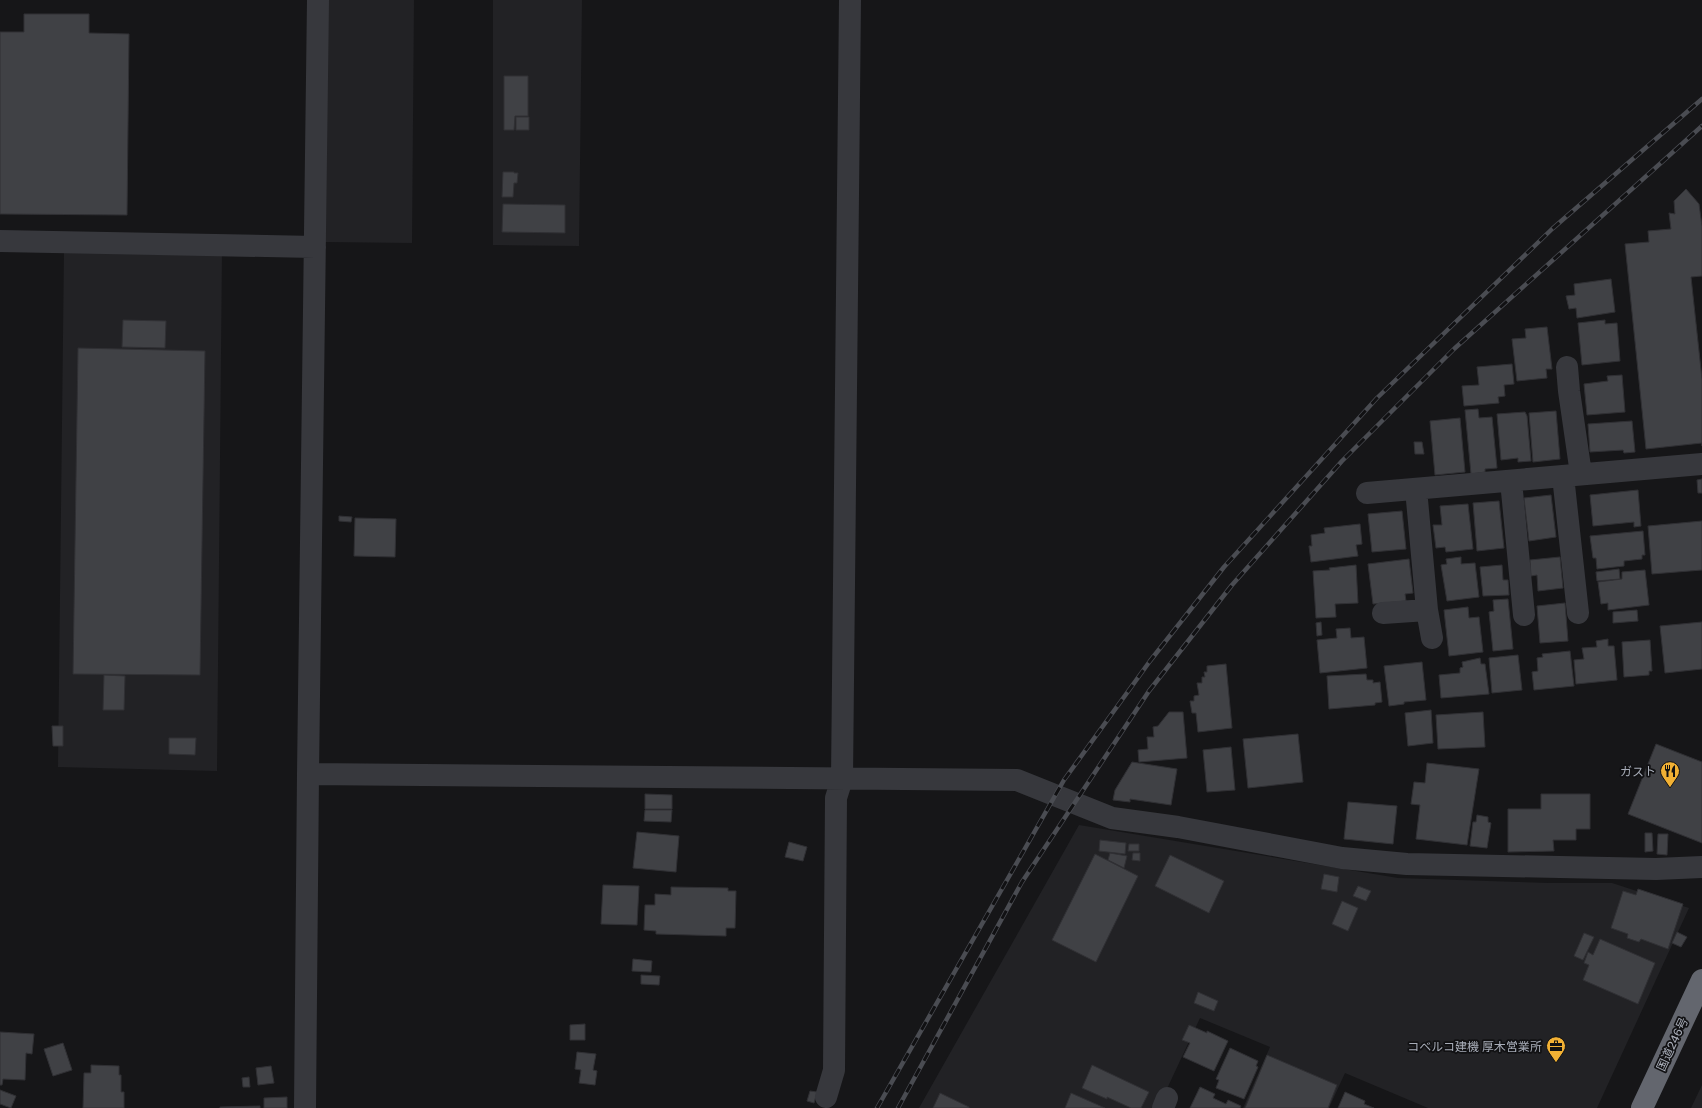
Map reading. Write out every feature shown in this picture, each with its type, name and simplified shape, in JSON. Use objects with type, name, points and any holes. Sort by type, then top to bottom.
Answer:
[{"type":"highway","name":"国道246号","points":[[1642,1108],[1702,980]]},
{"type":"street","points":[[305,1108],[318,0]]},
{"type":"street","points":[[826,1097],[834,1070],[836,798],[842,779],[850,0]]},
{"type":"street","points":[[0,241],[314,246]]},
{"type":"street","points":[[1567,367],[1560,391],[1572,475],[1578,613]]},
{"type":"street","points":[[1367,493],[1702,464]]},
{"type":"street","points":[[1511,481],[1524,615]]},
{"type":"street","points":[[1416,489],[1427,610],[1432,638]]},
{"type":"street","points":[[1383,613],[1427,610]]},
{"type":"street","points":[[308,774],[1017,780],[1112,818],[1178,827],[1342,858],[1415,864],[1656,869],[1702,867]]},
{"type":"shaded area","points":[[328,0],[414,0],[412,243],[325,242]]},
{"type":"shaded area","points":[[493,0],[582,0],[579,246],[493,245]]},
{"type":"shaded area","points":[[64,250],[222,251],[217,771],[58,767]]},
{"type":"shaded area","points":[[1079,825],[1398,878],[1549,883],[1612,883],[1689,908],[1597,1108],[1428,1108],[1345,1073],[1329,1108],[1243,1108],[1270,1047],[1200,1018],[1158,1108],[919,1108]]},
{"type":"shaded area","points":[[1702,1085],[1702,1108],[1691,1108]]},
{"type":"building","points":[[24,14],[89,14],[89,33],[129,34],[127,215],[0,214],[0,32],[24,32]]},
{"type":"building","points":[[504,76],[528,76],[528,116],[515,116],[514,130],[504,130]]},
{"type":"building","points":[[516,117],[529,117],[529,130],[516,130]]},
{"type":"building","points":[[503,172],[518,173],[517,183],[514,183],[513,197],[502,197]]},
{"type":"building","points":[[1686,189],[1699,204],[1702,226],[1702,276],[1691,277],[1702,379],[1702,443],[1646,449],[1625,244],[1649,242],[1648,231],[1671,229],[1669,213],[1675,214],[1674,201]]},
{"type":"building","points":[[503,204],[565,205],[565,233],[502,232]]},
{"type":"building","points":[[1611,279],[1615,312],[1577,318],[1576,308],[1569,309],[1566,296],[1575,295],[1574,284]]},
{"type":"building","points":[[123,320],[166,321],[165,348],[122,347]]},
{"type":"building","points":[[1605,320],[1605,324],[1617,323],[1620,361],[1582,365],[1578,323]]},
{"type":"building","points":[[1547,327],[1552,369],[1546,369],[1547,378],[1517,381],[1512,339],[1526,338],[1525,329]]},
{"type":"building","points":[[78,348],[205,351],[200,675],[73,674]]},
{"type":"building","points":[[1512,364],[1514,384],[1504,385],[1505,396],[1498,397],[1499,403],[1464,406],[1462,386],[1479,385],[1477,367]]},
{"type":"building","points":[[1622,375],[1625,412],[1587,415],[1584,384],[1608,381],[1607,376]]},
{"type":"building","points":[[1478,409],[1479,418],[1492,417],[1497,468],[1485,469],[1485,472],[1471,474],[1465,410]]},
{"type":"building","points":[[1556,411],[1560,459],[1533,462],[1529,413]]},
{"type":"building","points":[[1525,412],[1527,416],[1531,461],[1518,462],[1518,458],[1501,460],[1497,414]]},
{"type":"building","points":[[1460,418],[1465,472],[1435,475],[1430,421]]},
{"type":"building","points":[[1632,421],[1635,452],[1624,453],[1623,450],[1590,452],[1588,424]]},
{"type":"building","points":[[1414,442],[1422,442],[1424,454],[1415,454]]},
{"type":"building","points":[[1702,479],[1702,493],[1698,493],[1697,480]]},
{"type":"building","points":[[1638,490],[1641,526],[1634,527],[1634,522],[1593,526],[1590,495]]},
{"type":"building","points":[[1551,495],[1556,537],[1529,541],[1524,498]]},
{"type":"building","points":[[1499,501],[1504,548],[1477,551],[1473,503]]},
{"type":"building","points":[[1468,504],[1473,549],[1446,552],[1445,547],[1436,548],[1433,525],[1442,525],[1440,506]]},
{"type":"building","points":[[1402,511],[1406,549],[1372,552],[1368,514]]},
{"type":"building","points":[[339,516],[352,517],[351,522],[339,521]]},
{"type":"building","points":[[355,518],[396,519],[395,557],[354,556]]},
{"type":"building","points":[[1702,521],[1702,570],[1652,574],[1648,526]]},
{"type":"building","points":[[1360,524],[1362,544],[1356,545],[1358,556],[1311,562],[1309,546],[1312,546],[1311,535],[1325,533],[1324,528]]},
{"type":"building","points":[[1643,531],[1645,555],[1642,555],[1642,559],[1624,561],[1624,566],[1597,569],[1596,558],[1593,558],[1590,536]]},
{"type":"building","points":[[1461,557],[1461,564],[1475,563],[1479,597],[1447,601],[1441,565],[1447,564],[1446,559]]},
{"type":"building","points":[[1560,557],[1563,588],[1538,591],[1537,575],[1531,576],[1530,560]]},
{"type":"building","points":[[1409,559],[1413,593],[1405,594],[1406,601],[1373,604],[1368,564]]},
{"type":"building","points":[[1356,565],[1358,603],[1335,604],[1336,617],[1316,618],[1313,571],[1330,570],[1329,568]]},
{"type":"building","points":[[1502,565],[1503,580],[1508,580],[1509,595],[1483,596],[1480,567]]},
{"type":"building","points":[[1619,569],[1620,579],[1597,581],[1596,572]]},
{"type":"building","points":[[1645,570],[1649,605],[1608,610],[1608,603],[1601,604],[1598,582],[1622,579],[1622,572]]},
{"type":"building","points":[[1508,599],[1513,649],[1493,651],[1489,612],[1494,611],[1493,600]]},
{"type":"building","points":[[1565,603],[1568,641],[1540,643],[1537,606]]},
{"type":"building","points":[[1468,607],[1469,618],[1479,617],[1483,652],[1449,656],[1444,610]]},
{"type":"building","points":[[1637,610],[1638,621],[1613,623],[1613,612]]},
{"type":"building","points":[[1321,622],[1322,635],[1317,636],[1316,623]]},
{"type":"building","points":[[1702,622],[1702,669],[1665,673],[1660,626]]},
{"type":"building","points":[[1350,628],[1351,638],[1364,637],[1367,668],[1320,673],[1317,640],[1337,638],[1336,629]]},
{"type":"building","points":[[1608,639],[1608,646],[1614,646],[1617,680],[1576,684],[1574,660],[1584,659],[1582,648],[1597,647],[1596,641]]},
{"type":"building","points":[[1650,640],[1652,671],[1649,671],[1649,675],[1624,677],[1622,642]]},
{"type":"building","points":[[1570,651],[1574,686],[1534,690],[1532,672],[1538,671],[1537,658],[1543,657],[1542,654]]},
{"type":"building","points":[[1518,655],[1522,690],[1492,693],[1489,658]]},
{"type":"building","points":[[1480,658],[1481,664],[1485,664],[1489,694],[1441,698],[1439,675],[1460,673],[1460,668],[1463,667],[1462,662]]},
{"type":"building","points":[[1422,662],[1426,700],[1404,702],[1404,704],[1389,706],[1384,666]]},
{"type":"building","points":[[1226,664],[1232,728],[1198,732],[1196,713],[1192,713],[1190,701],[1194,701],[1194,696],[1199,695],[1197,683],[1202,683],[1202,677],[1205,677],[1204,672],[1207,672],[1207,666]]},
{"type":"building","points":[[1366,674],[1367,680],[1373,680],[1373,683],[1380,682],[1382,702],[1375,703],[1375,705],[1329,709],[1327,676]]},
{"type":"building","points":[[104,675],[125,676],[124,710],[103,710]]},
{"type":"building","points":[[1431,710],[1433,743],[1408,746],[1405,713]]},
{"type":"building","points":[[1169,712],[1183,712],[1187,758],[1139,762],[1138,750],[1148,749],[1147,737],[1154,737],[1153,727],[1158,726]]},
{"type":"building","points":[[1483,712],[1485,747],[1438,749],[1436,715]]},
{"type":"building","points":[[52,726],[63,726],[63,746],[53,746]]},
{"type":"building","points":[[1298,734],[1303,782],[1248,788],[1243,739]]},
{"type":"building","points":[[169,738],[196,738],[195,755],[169,754]]},
{"type":"building","name":"ガスト","points":[[1656,744],[1702,762],[1702,843],[1628,814]]},
{"type":"building","points":[[1231,747],[1235,790],[1207,792],[1203,750]]},
{"type":"building","points":[[1132,762],[1177,769],[1171,805],[1130,799],[1130,802],[1113,800],[1115,790]]},
{"type":"building","points":[[1427,763],[1479,769],[1467,845],[1416,839],[1420,805],[1411,804],[1414,782],[1425,783]]},
{"type":"building","points":[[645,794],[672,795],[672,809],[645,809]]},
{"type":"building","points":[[1541,794],[1590,794],[1590,829],[1576,829],[1576,840],[1553,840],[1554,851],[1508,852],[1508,809],[1541,809]]},
{"type":"building","points":[[1348,802],[1397,806],[1393,844],[1344,839]]},
{"type":"building","points":[[645,810],[672,810],[671,822],[644,821]]},
{"type":"building","points":[[1477,815],[1488,817],[1488,822],[1491,823],[1487,848],[1470,846],[1473,822],[1476,822]]},
{"type":"building","points":[[637,832],[679,836],[676,872],[633,868]]},
{"type":"building","points":[[1645,833],[1652,833],[1653,851],[1645,852]]},
{"type":"building","points":[[1658,834],[1668,834],[1667,855],[1657,854]]},
{"type":"building","points":[[1100,840],[1126,843],[1125,854],[1099,851]]},
{"type":"building","points":[[789,842],[807,847],[803,861],[785,857]]},
{"type":"building","points":[[1129,844],[1139,844],[1139,851],[1128,851]]},
{"type":"building","points":[[1110,853],[1127,856],[1124,868],[1108,860]]},
{"type":"building","points":[[1133,853],[1140,853],[1140,861],[1132,860]]},
{"type":"building","points":[[1095,854],[1138,876],[1096,962],[1052,940]]},
{"type":"building","points":[[1170,855],[1224,881],[1209,913],[1155,886]]},
{"type":"building","points":[[1324,874],[1339,877],[1337,892],[1321,889]]},
{"type":"building","points":[[603,885],[639,886],[637,925],[601,924]]},
{"type":"building","points":[[1358,886],[1371,891],[1366,901],[1353,896]]},
{"type":"building","points":[[671,887],[728,888],[728,891],[736,891],[735,928],[726,928],[726,936],[656,934],[656,931],[644,930],[645,905],[655,905],[655,894],[671,895]]},
{"type":"building","points":[[1638,889],[1683,904],[1668,949],[1641,939],[1639,942],[1627,938],[1628,934],[1611,928],[1623,891],[1636,895]]},
{"type":"building","points":[[1342,901],[1358,908],[1348,931],[1332,924]]},
{"type":"building","points":[[1677,932],[1687,937],[1681,947],[1672,943]]},
{"type":"building","points":[[1584,933],[1594,937],[1583,960],[1574,956]]},
{"type":"building","points":[[1600,939],[1655,963],[1638,1004],[1583,980],[1589,965],[1584,963],[1588,952],[1593,955]]},
{"type":"building","points":[[633,959],[652,961],[651,972],[632,971]]},
{"type":"building","points":[[641,975],[660,976],[659,985],[641,984]]},
{"type":"building","points":[[1198,992],[1218,1001],[1214,1011],[1194,1003]]},
{"type":"building","points":[[585,1024],[585,1040],[570,1040],[570,1025]]},
{"type":"building","points":[[1189,1025],[1207,1033],[1207,1031],[1228,1041],[1214,1071],[1183,1057],[1190,1043],[1182,1040]]},
{"type":"building","points":[[0,1032],[34,1034],[32,1054],[26,1053],[25,1080],[3,1079],[2,1085],[0,1085]]},
{"type":"building","points":[[63,1043],[72,1070],[53,1076],[44,1049]]},
{"type":"building","points":[[1230,1048],[1258,1061],[1256,1066],[1258,1067],[1244,1099],[1216,1088],[1219,1080],[1216,1079]]},
{"type":"building","points":[[577,1052],[596,1054],[593,1070],[597,1071],[595,1085],[579,1083],[581,1070],[575,1069]]},
{"type":"building","points":[[1267,1055],[1337,1085],[1328,1108],[1245,1108]]},
{"type":"building","points":[[91,1065],[119,1066],[119,1075],[121,1075],[121,1092],[124,1092],[124,1108],[83,1108],[84,1073],[91,1073]]},
{"type":"building","points":[[1092,1065],[1149,1092],[1141,1108],[1131,1108],[1082,1088]]},
{"type":"building","points":[[271,1066],[274,1083],[258,1085],[256,1068]]},
{"type":"building","points":[[249,1077],[250,1087],[243,1087],[242,1078]]},
{"type":"building","points":[[1200,1087],[1215,1094],[1213,1098],[1226,1104],[1228,1100],[1241,1106],[1240,1108],[1190,1108]]},
{"type":"building","points":[[0,1090],[16,1096],[11,1108],[0,1104]]},
{"type":"building","points":[[810,1091],[817,1092],[814,1103],[807,1101]]},
{"type":"building","points":[[1345,1092],[1365,1101],[1364,1104],[1374,1108],[1338,1108]]},
{"type":"building","points":[[940,1093],[969,1107],[969,1108],[933,1108]]},
{"type":"building","points":[[1071,1093],[1105,1108],[1065,1108]]},
{"type":"building","points":[[287,1097],[287,1108],[264,1108],[264,1098]]},
{"type":"building","points":[[260,1106],[260,1108],[220,1108],[220,1107]]},
{"type":"railway","points":[[877,1108],[1064,780],[1150,661],[1224,567],[1377,398],[1552,229],[1702,99]]},
{"type":"railway","points":[[898,1108],[1022,882],[1149,691],[1232,585],[1342,461],[1454,349],[1702,126]]},
{"type":"place","name":"ガスト","points":[[1670,788]]},
{"type":"place","name":"コベルコ建機 厚木営業所","points":[[1556,1063]]}]
